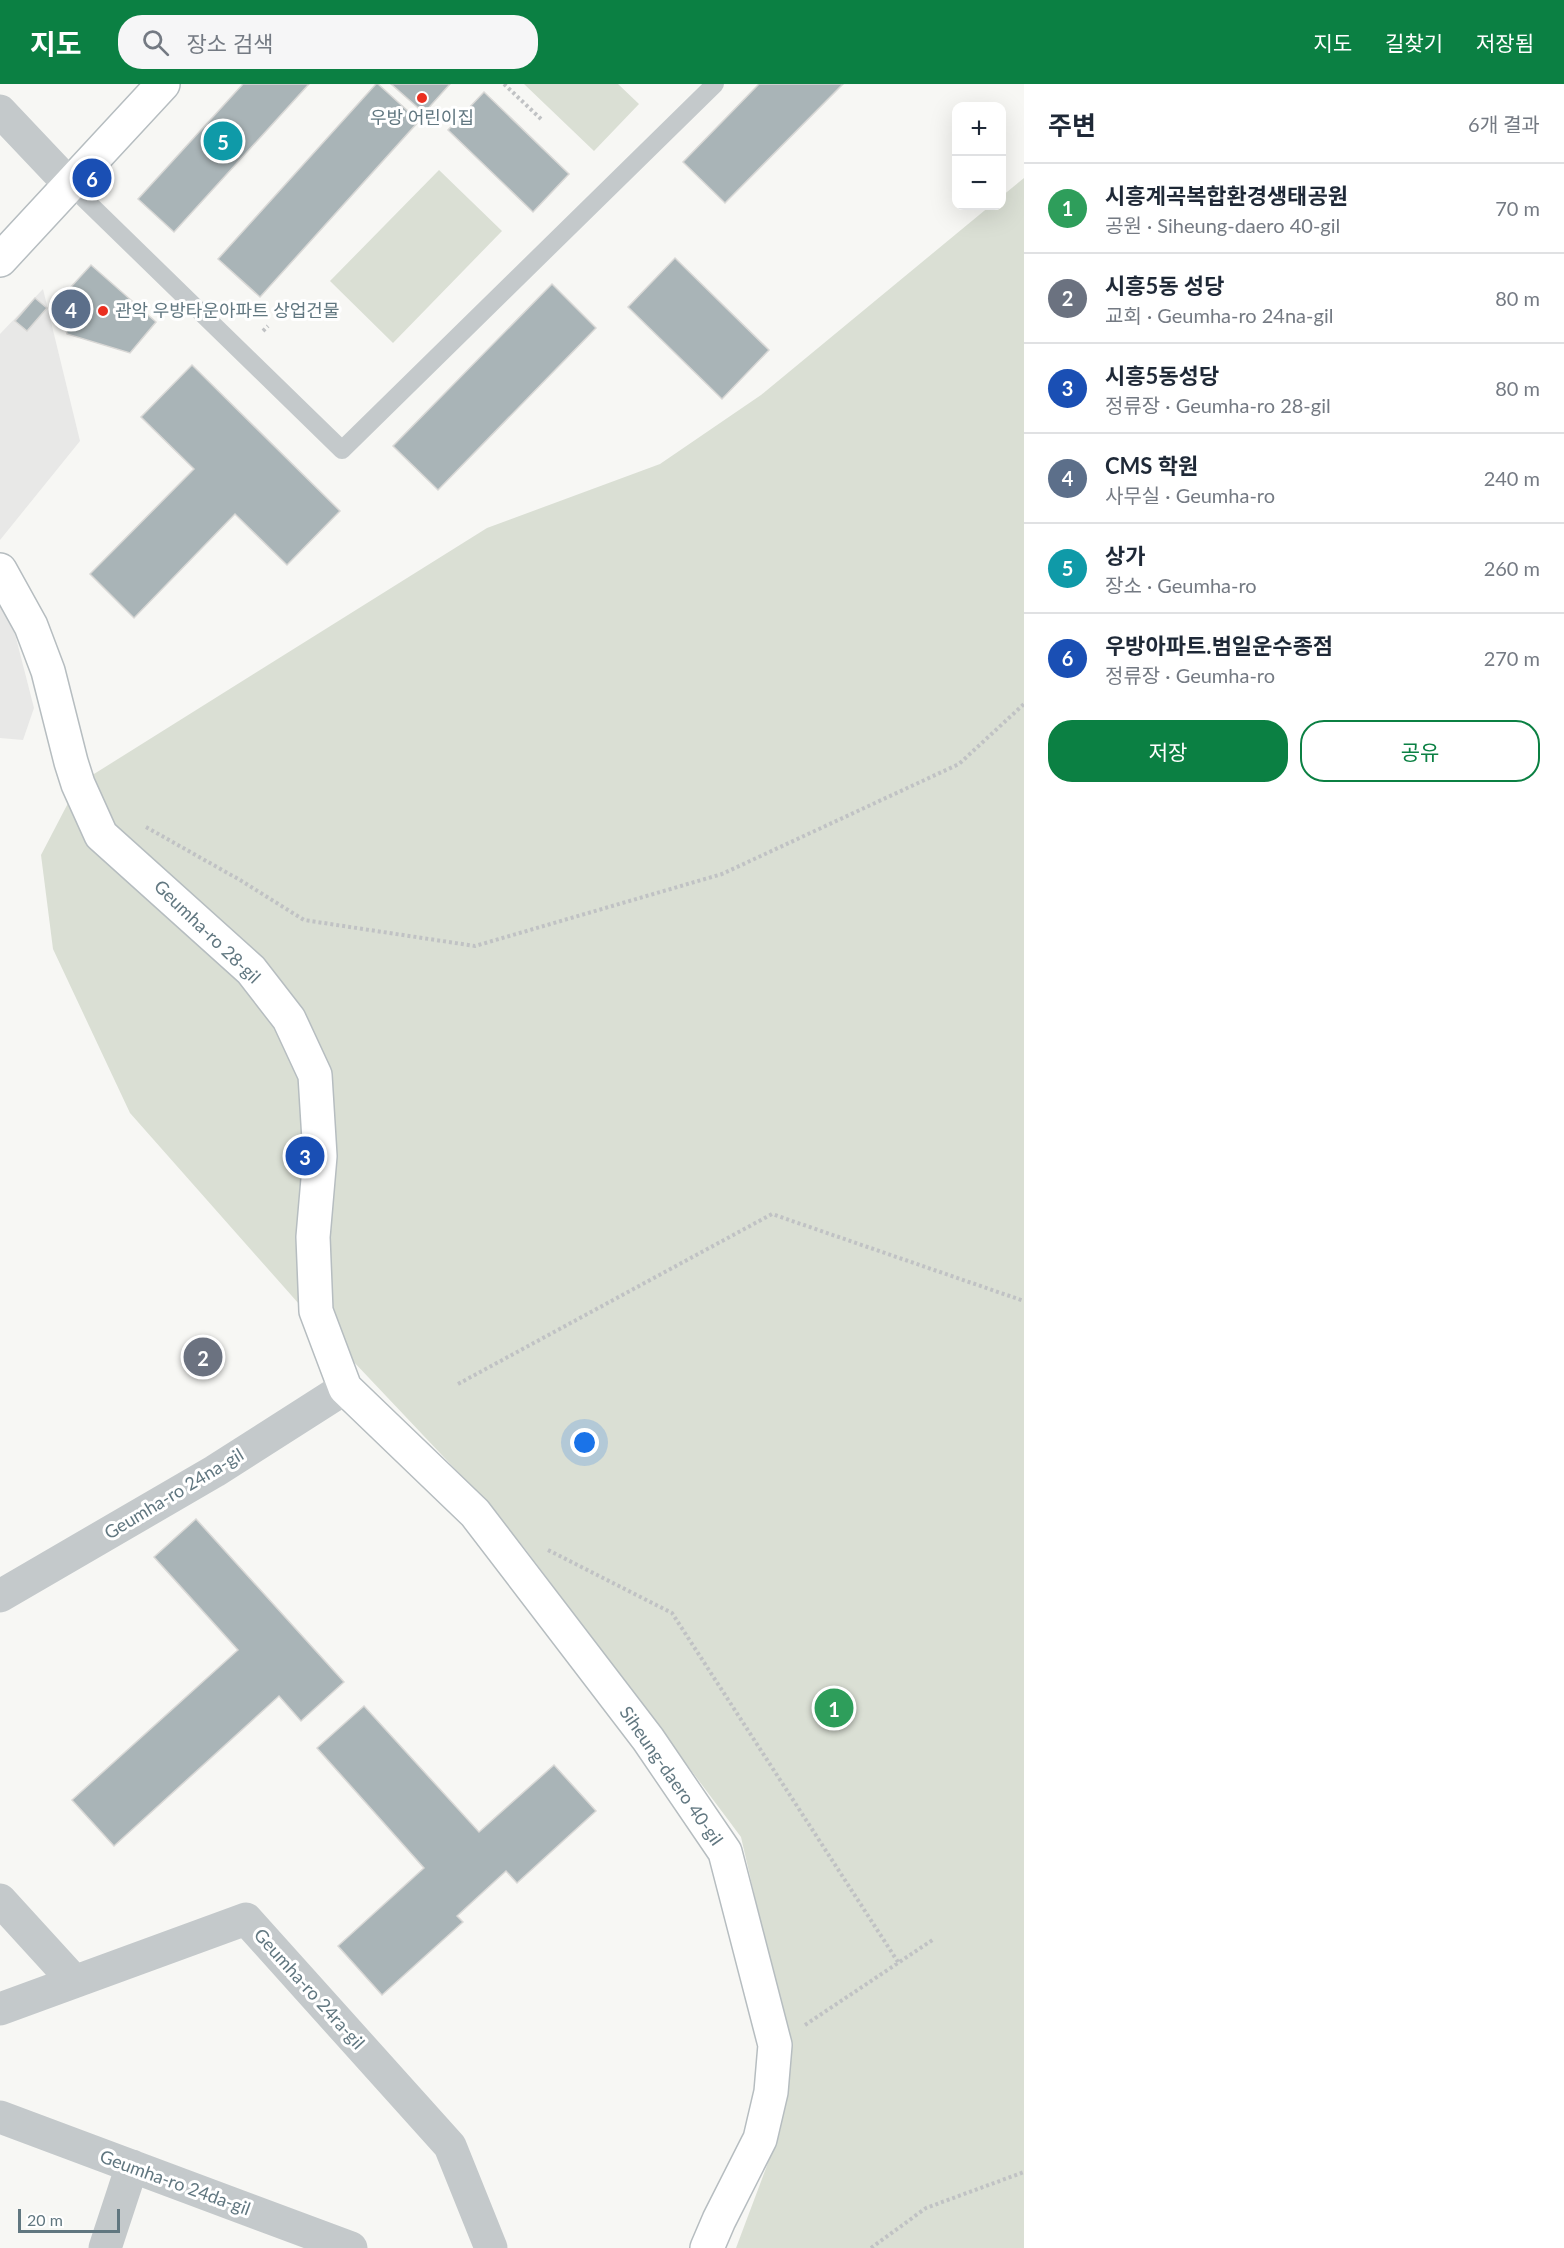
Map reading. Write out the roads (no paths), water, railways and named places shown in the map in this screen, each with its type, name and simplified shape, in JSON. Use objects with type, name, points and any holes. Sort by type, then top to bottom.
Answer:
[{"type":"street","points":[[0,260],[163,84]]},
{"type":"street","points":[[0,111],[70,185]]},
{"type":"street","name":"Geumha-ro 28-gil","points":[[0,570],[31,626],[45,662],[78,784],[101,835],[251,970],[289,1019],[315,1075],[320,1156],[313,1237],[316,1311],[345,1388]]},
{"type":"street","name":"Geumha-ro 24na-gil","points":[[0,1596],[216,1471],[345,1388]]},
{"type":"street","name":"Siheung-daero 40-gil","points":[[345,1388],[475,1513],[648,1739],[725,1852],[775,2045],[771,2092],[760,2139],[707,2248]]},
{"type":"street","points":[[0,1899],[74,1981]]},
{"type":"street","name":"Geumha-ro 24ra-gil","points":[[0,2009],[246,1919],[450,2146],[491,2248]]},
{"type":"street","name":"Geumha-ro 24da-gil","points":[[0,2117],[351,2248]]},
{"type":"street","points":[[105,2248],[132,2166]]},
{"type":"lane","points":[[70,185],[342,450],[716,84]]},
{"type":"place","name":"우방 어린이집","points":[[422,98]]},
{"type":"place","name":"상가","points":[[223,141]]},
{"type":"place","name":"우방아파트.범일운수종점","points":[[92,178]]},
{"type":"place","name":"CMS 학원","points":[[71,309]]},
{"type":"place","name":"관악 우방타운아파트 상업건물","points":[[103,311]]},
{"type":"place","name":"시흥5동성당","points":[[305,1156]]},
{"type":"place","name":"시흥5동 성당","points":[[203,1357]]},
{"type":"place","name":"시흥계곡복합환경생태공원","points":[[834,1708]]}]
